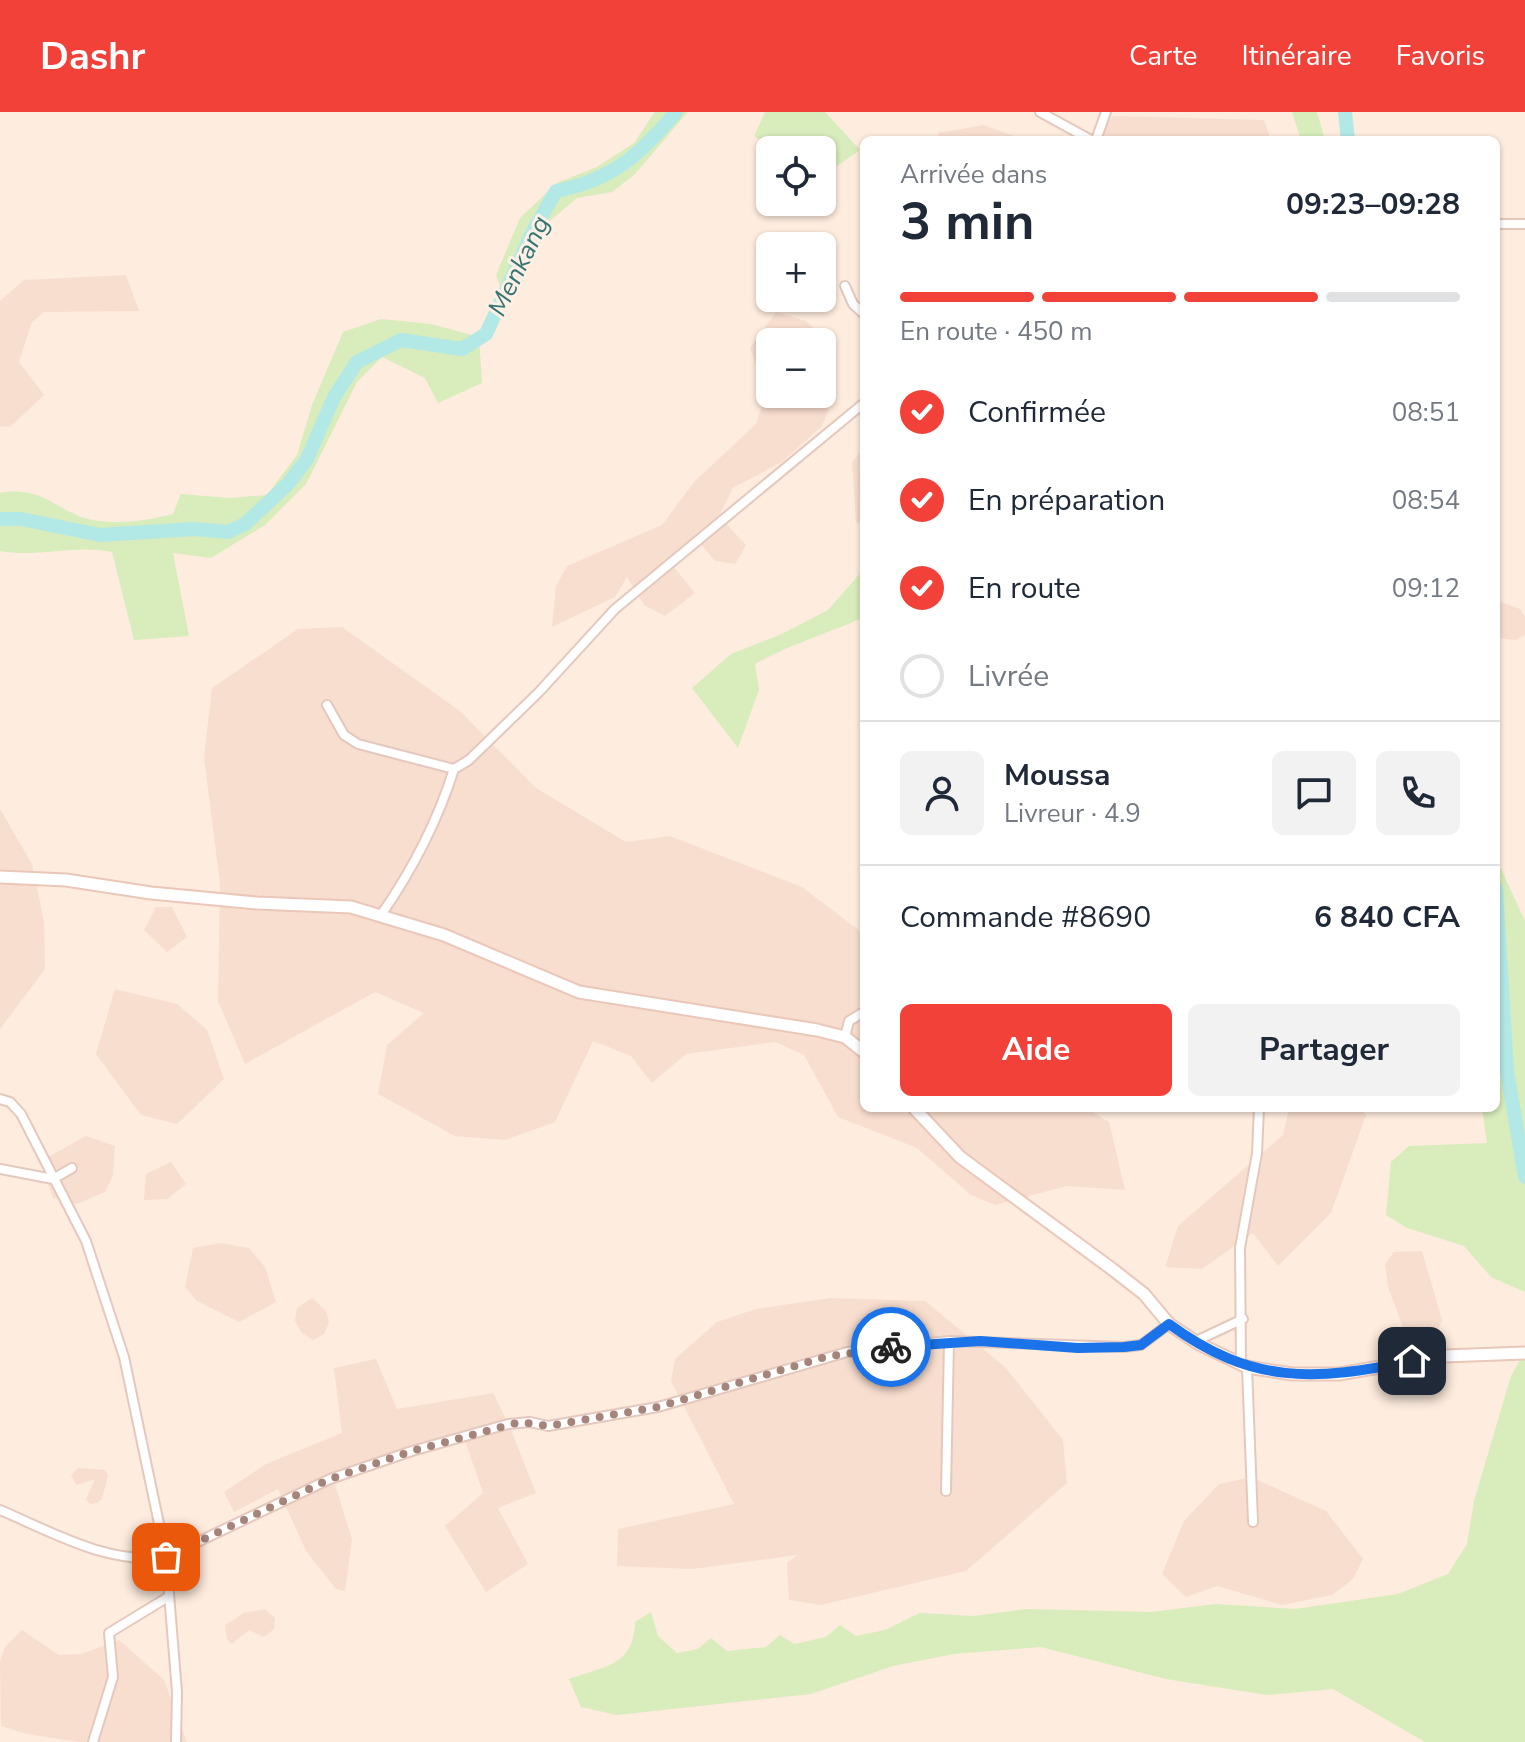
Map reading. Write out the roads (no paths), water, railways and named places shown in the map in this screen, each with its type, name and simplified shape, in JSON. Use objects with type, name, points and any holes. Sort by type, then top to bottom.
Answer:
[{"type":"street","points":[[1040,112],[1086,136]]},
{"type":"street","points":[[1096,136],[1106,112]]},
{"type":"street","points":[[1500,224],[1525,224]]},
{"type":"street","points":[[845,286],[853,304],[860,310]]},
{"type":"street","points":[[381,915],[410,873],[432,831],[454,769],[469,760],[539,692],[615,609],[860,406]]},
{"type":"street","points":[[327,705],[344,735],[358,744],[454,769]]},
{"type":"street","points":[[0,877],[66,880],[151,893],[257,903],[342,905],[444,935],[579,992],[817,1030],[845,1037],[860,1049]]},
{"type":"street","points":[[845,1037],[849,1021],[860,1014]]},
{"type":"street","points":[[0,1099],[10,1102],[21,1114],[86,1241],[124,1357],[166,1557],[177,1692],[176,1742]]},
{"type":"street","points":[[918,1112],[960,1157],[1078,1241],[1144,1294],[1169,1324],[1185,1335],[1197,1342],[1243,1319]]},
{"type":"street","points":[[1253,1522],[1240,1248],[1257,1153],[1259,1112]]},
{"type":"street","points":[[0,1169],[53,1179],[72,1168]]},
{"type":"street","points":[[0,1510],[58,1536],[103,1551],[138,1559],[166,1557],[330,1479],[520,1422],[548,1426],[658,1407],[825,1357],[949,1341],[1124,1347],[1141,1345],[1169,1324]]},
{"type":"street","points":[[1185,1335],[1244,1366],[1292,1374],[1339,1374],[1444,1356],[1525,1353]]},
{"type":"street","points":[[946,1491],[949,1341]]},
{"type":"street","points":[[93,1742],[113,1677],[109,1633],[168,1597]]},
{"type":"waterway","name":"Menkang","points":[[0,519],[21,519],[100,535],[195,529],[228,532],[245,524],[288,484],[307,459],[334,397],[357,362],[401,340],[462,349],[486,334],[534,229],[556,191],[593,180],[624,164],[676,112]]},
{"type":"waterway","points":[[1345,112],[1348,136]]},
{"type":"waterway","points":[[1500,955],[1507,1071],[1525,1177]]}]
